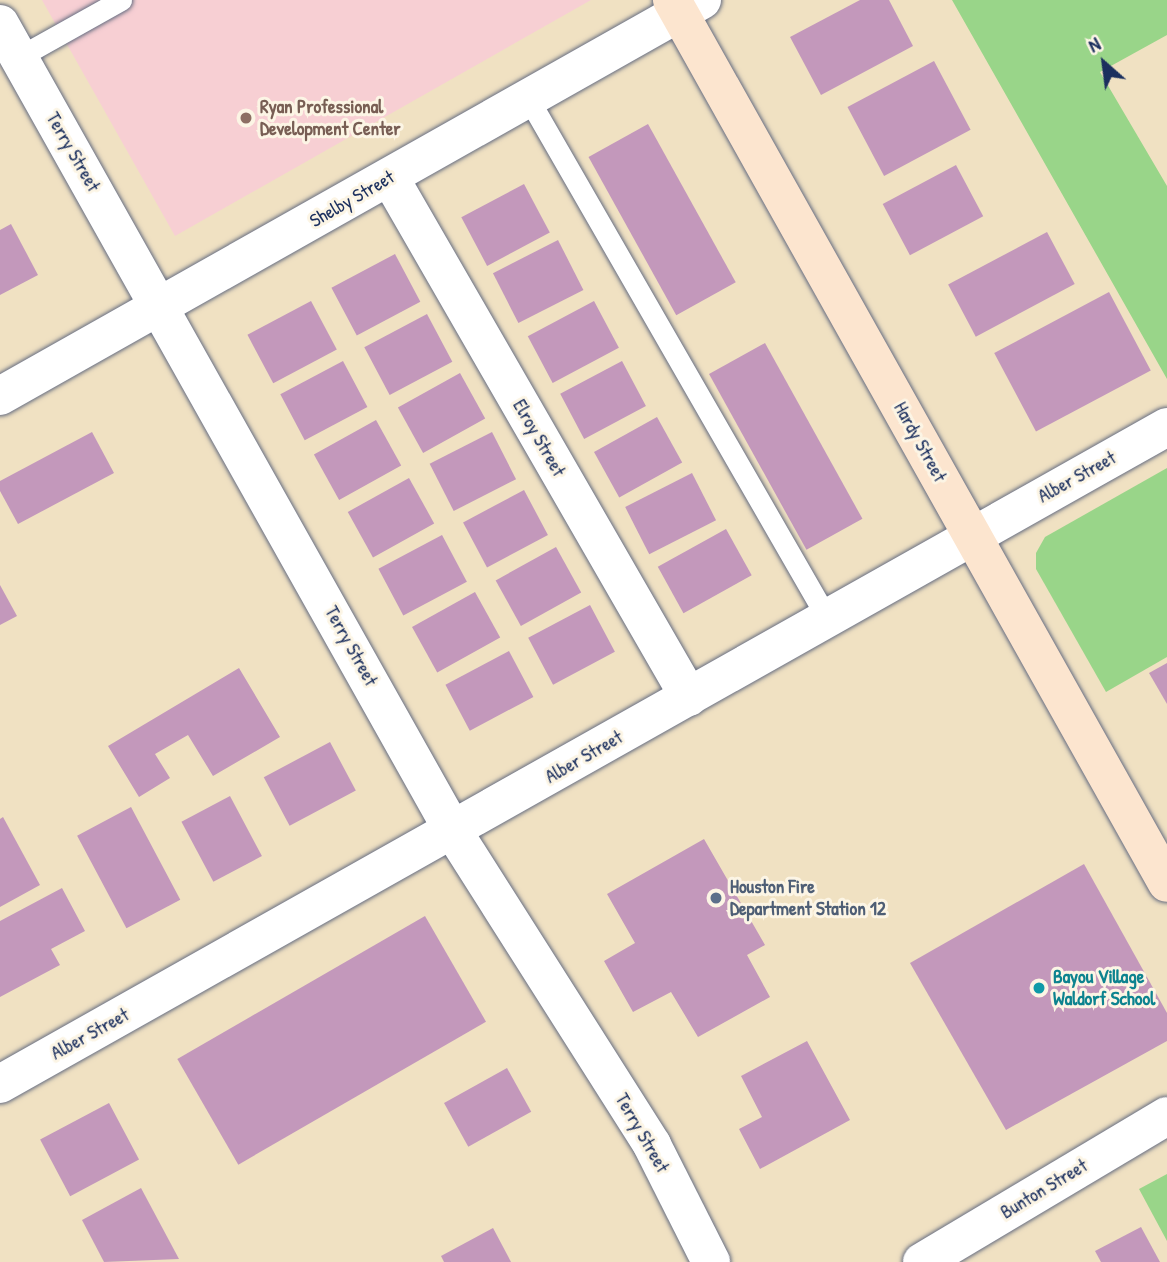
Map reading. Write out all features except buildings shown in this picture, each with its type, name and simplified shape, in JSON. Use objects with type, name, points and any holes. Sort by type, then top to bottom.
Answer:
[{"type":"main road","name":"Hardy Street","points":[[684,4],[972,536],[1167,883]]},
{"type":"street","name":"Shelby Street","points":[[0,396],[390,178],[684,4]]},
{"type":"street","name":"Terry Street","points":[[0,24],[162,307],[453,831],[652,1145],[711,1262]]},
{"type":"street","name":"Elroy Street","points":[[390,178],[688,698]]},
{"type":"street","name":"Alber Street","points":[[0,1084],[1167,427]]},
{"type":"street","name":"Bunton Street","points":[[922,1262],[1167,1116]]},
{"type":"lane","points":[[19,57],[121,0]]},
{"type":"lane","points":[[528,98],[827,618]]},
{"type":"shaded area","name":"Ryan Professional Development Center","points":[[42,0],[591,0],[175,236]]},
{"type":"green space","points":[[952,0],[1167,0],[1167,35],[1100,72],[1167,186],[1167,379]]},
{"type":"green space","points":[[1167,468],[1167,657],[1106,692],[1036,569],[1036,553],[1045,537]]},
{"type":"green space","points":[[1167,1174],[1167,1241],[1139,1189]]},
{"type":"place","name":"Ryan Professional Development Center","points":[[246,118]]},
{"type":"place","name":"Houston Fire Department Station 12","points":[[716,898]]},
{"type":"place","name":"Bayou Village Waldorf School","points":[[1039,988]]}]
